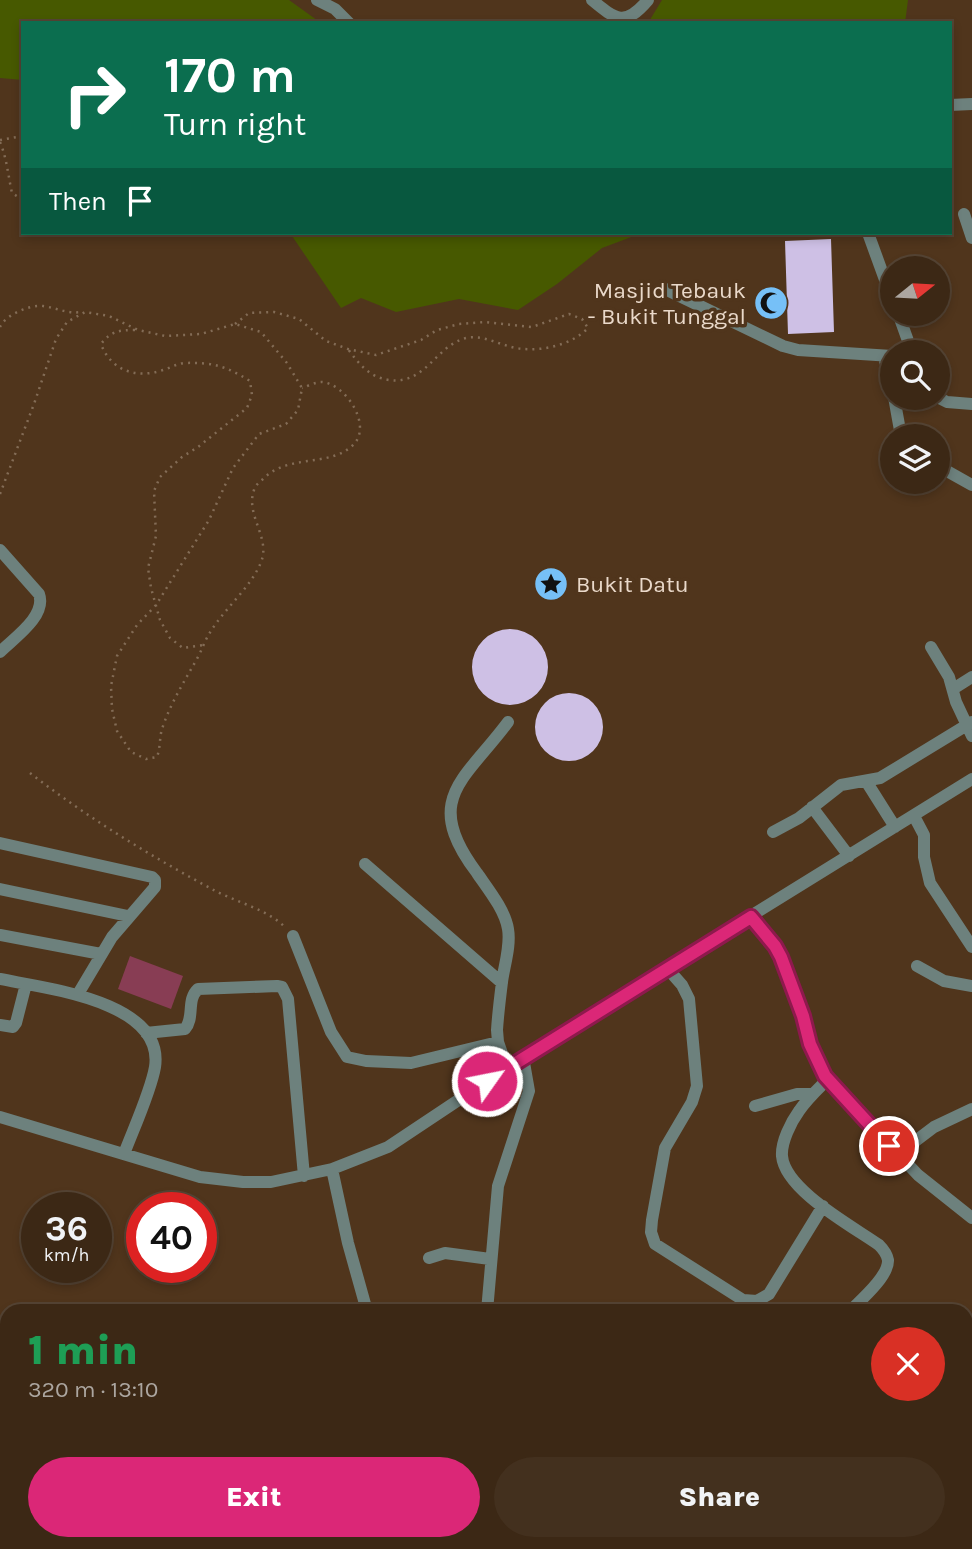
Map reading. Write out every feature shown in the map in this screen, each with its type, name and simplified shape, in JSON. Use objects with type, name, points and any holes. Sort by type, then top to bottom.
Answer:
[{"type":"street","points":[[317,0],[337,5],[348,21]]},
{"type":"street","points":[[592,0],[611,16],[619,18],[636,14],[648,0]]},
{"type":"street","points":[[952,105],[972,104]]},
{"type":"street","points":[[964,214],[972,239]]},
{"type":"street","points":[[869,235],[880,266]]},
{"type":"street","points":[[663,288],[783,346],[798,350],[880,355]]},
{"type":"street","points":[[950,402],[972,404]]},
{"type":"street","points":[[950,473],[972,485]]},
{"type":"street","points":[[0,550],[39,594],[41,600],[40,609],[35,616],[0,652]]},
{"type":"street","points":[[773,832],[799,818],[841,785],[880,778],[970,728],[950,677],[931,647]]},
{"type":"street","points":[[953,688],[972,677]]},
{"type":"street","points":[[507,1068],[497,1030],[508,943],[506,922],[486,886],[462,854],[452,823],[451,808],[458,782],[508,722]]},
{"type":"street","points":[[0,1117],[200,1177],[271,1182],[332,1169],[388,1147],[523,1057],[972,779]]},
{"type":"street","points":[[866,781],[895,827]]},
{"type":"street","points":[[811,807],[849,856]]},
{"type":"street","points":[[914,816],[924,835],[925,864],[930,883],[972,947]]},
{"type":"street","points":[[0,843],[152,877],[156,883],[101,954],[78,994]]},
{"type":"street","points":[[365,864],[502,983]]},
{"type":"street","points":[[0,889],[128,916]]},
{"type":"street","points":[[751,917],[781,957],[816,1058],[828,1079],[897,1155],[972,1218]]},
{"type":"street","points":[[0,935],[101,954]]},
{"type":"street","points":[[293,936],[331,1032],[347,1057],[366,1061],[411,1063],[498,1042]]},
{"type":"street","points":[[917,966],[944,981],[972,986]]},
{"type":"street","points":[[667,968],[682,985],[689,999],[697,1086],[692,1102],[665,1148],[652,1220],[651,1232],[655,1244],[743,1300],[763,1300],[822,1206]]},
{"type":"street","points":[[0,979],[78,994],[121,1011],[146,1033],[155,1050],[155,1069],[124,1154]]},
{"type":"street","points":[[0,1025],[13,1027],[16,1023],[26,984]]},
{"type":"street","points":[[146,1033],[185,1029],[190,1023],[192,996],[198,989],[277,985],[282,988],[288,999],[304,1176]]},
{"type":"street","points":[[487,1304],[501,1173],[529,1091],[523,1057]]},
{"type":"street","points":[[828,1079],[795,1118],[782,1154],[789,1174],[801,1188],[822,1206],[879,1245],[888,1260],[883,1274],[856,1304]]},
{"type":"street","points":[[755,1106],[797,1094],[813,1094]]},
{"type":"street","points":[[897,1155],[934,1127],[972,1109]]},
{"type":"street","points":[[332,1169],[365,1304]]},
{"type":"street","points":[[429,1258],[445,1253],[490,1259]]},
{"type":"path","points":[[21,136],[0,141],[8,161],[7,174],[12,193],[21,199]]},
{"type":"path","points":[[0,327],[2,321],[40,305],[70,313],[85,312],[109,316],[138,330]]},
{"type":"path","points":[[0,494],[56,339],[67,322],[85,312]]},
{"type":"path","points":[[204,645],[183,648],[170,638],[160,620],[148,568],[156,536],[155,491],[160,477],[182,457],[247,408],[252,394],[250,381],[223,365],[180,363],[161,371],[133,375],[106,358],[101,344],[109,333],[138,330],[165,336],[201,334],[235,324],[249,313],[274,312],[299,318],[326,341],[376,355],[459,324],[485,322],[532,327],[569,314],[582,319],[588,328],[578,338],[530,350],[510,347],[485,338],[469,338],[449,344],[424,370],[407,379],[389,380],[364,371],[348,349]]},
{"type":"path","points":[[235,324],[261,332],[287,363],[302,388],[298,410],[286,424],[259,434],[233,468],[209,520],[156,605],[137,625],[117,656],[111,686],[117,731],[131,752],[146,759],[157,757],[161,746],[161,729],[179,686],[210,632],[250,581],[261,562],[264,547],[252,500],[254,487],[272,470],[295,462],[328,457],[352,447],[360,435],[360,424],[350,398],[332,385],[319,382],[302,388]]},
{"type":"path","points":[[30,773],[77,809],[130,843],[213,890],[257,909],[283,925],[293,936]]},
{"type":"shaded area","points":[[0,0],[289,0],[318,21],[21,21],[21,80],[0,78]]},
{"type":"shaded area","points":[[662,0],[908,0],[905,21],[649,21]]},
{"type":"shaded area","points":[[291,235],[637,235],[602,248],[557,284],[518,310],[459,299],[396,312],[361,298],[341,308]]},
{"type":"shaded area","points":[[130,956],[183,976],[171,1009],[118,989]]},
{"type":"building","points":[[831,239],[834,332],[788,334],[785,241]]},
{"type":"building","points":[[510,629],[525,632],[537,640],[545,652],[548,667],[545,682],[537,694],[525,702],[510,705],[495,702],[483,694],[475,682],[472,667],[475,652],[483,640],[495,632]]},
{"type":"building","points":[[562,693],[576,693],[588,698],[598,708],[603,727],[598,746],[588,756],[576,761],[562,761],[550,756],[540,746],[535,734],[535,720],[540,708],[550,698]]},
{"type":"place","name":"Masjid Tebauk - Bukit Tunggal","points":[[771,303]]},
{"type":"place","name":"Bukit Datu","points":[[551,584]]},
{"type":"route","points":[[487,1081],[751,917],[781,957],[803,1016],[810,1044],[825,1076],[889,1146]]}]
